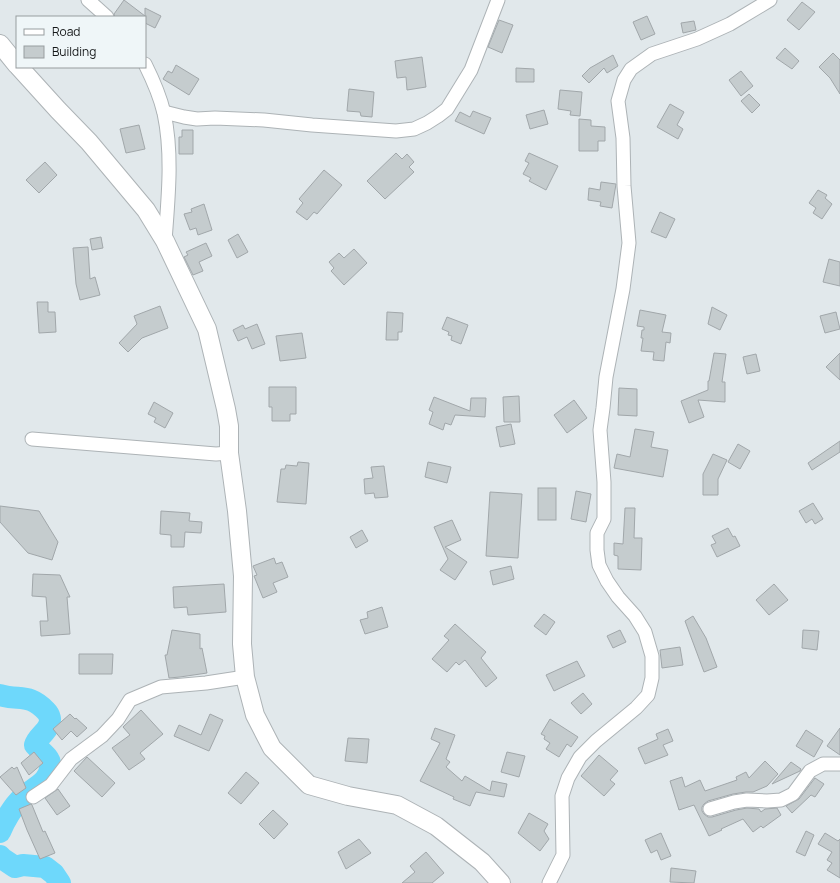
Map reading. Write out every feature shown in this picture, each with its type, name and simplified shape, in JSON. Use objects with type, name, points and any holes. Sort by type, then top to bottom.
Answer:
[{"type":"street","points":[[88,0],[106,16]]},
{"type":"street","points":[[164,112],[184,118],[197,119],[215,118],[264,120],[396,131],[414,129],[432,120],[447,109],[470,70],[498,0]]},
{"type":"street","points":[[549,883],[562,855],[562,796],[568,778],[580,757],[596,741],[636,708],[648,695],[652,678],[652,656],[644,632],[635,616],[618,597],[607,581],[599,565],[597,550],[598,533],[604,519],[604,482],[600,430],[606,377],[623,289],[629,242],[624,186],[623,138],[618,101],[624,80],[631,69],[652,54],[697,39],[730,24],[770,0]]},
{"type":"street","points":[[0,44],[16,64]]},
{"type":"street","points":[[146,66],[154,82],[164,112],[168,136],[169,160],[166,241]]},
{"type":"street","points":[[20,68],[89,142],[146,210],[166,241],[207,330],[229,426],[229,453],[237,511],[243,576],[242,644],[245,677],[255,715],[272,748],[309,785],[348,796],[397,805],[436,826],[482,862],[501,883]]},
{"type":"street","points":[[32,439],[216,454],[229,453]]},
{"type":"street","points":[[33,797],[51,785],[71,759],[102,736],[118,719],[130,700],[161,686],[206,683],[245,677]]},
{"type":"street","points":[[710,809],[747,800],[781,800],[793,794],[810,771],[823,764],[840,764]]},
{"type":"building","points":[[124,0],[145,16],[115,16],[114,14]]},
{"type":"building","points":[[802,2],[815,12],[799,30],[787,20]]},
{"type":"building","points":[[145,8],[161,16],[155,28],[146,24]]},
{"type":"building","points":[[647,16],[655,34],[641,40],[633,22]]},
{"type":"building","points":[[499,20],[513,25],[502,53],[488,47]]},
{"type":"building","points":[[694,21],[696,30],[683,33],[681,23]]},
{"type":"building","points":[[785,48],[799,61],[792,69],[776,58]]},
{"type":"building","points":[[833,53],[840,60],[840,94],[830,78],[819,67]]},
{"type":"building","points":[[613,55],[618,66],[607,73],[604,68],[589,83],[582,76],[590,68]]},
{"type":"building","points":[[422,57],[426,87],[407,90],[406,77],[397,78],[395,61]]},
{"type":"building","points":[[176,65],[199,79],[189,95],[163,79],[168,71],[172,73]]},
{"type":"building","points":[[516,68],[534,69],[534,82],[516,82]]},
{"type":"building","points":[[741,71],[753,86],[741,96],[729,80]]},
{"type":"building","points":[[349,89],[374,92],[372,117],[361,116],[360,112],[347,111]]},
{"type":"building","points":[[560,90],[582,92],[580,116],[570,115],[571,111],[558,109]]},
{"type":"building","points":[[749,94],[760,105],[752,113],[741,101]]},
{"type":"building","points":[[670,104],[684,112],[677,125],[683,129],[678,139],[657,127]]},
{"type":"building","points":[[544,110],[548,124],[530,129],[526,115]]},
{"type":"building","points":[[473,111],[491,118],[484,134],[455,121],[460,112],[470,117]]},
{"type":"building","points":[[579,119],[591,120],[591,126],[605,127],[605,141],[598,141],[598,151],[579,151]]},
{"type":"building","points":[[139,125],[145,149],[126,153],[120,129]]},
{"type":"building","points":[[182,130],[193,130],[193,154],[179,154],[179,137],[182,137]]},
{"type":"building","points":[[396,153],[402,159],[407,154],[414,162],[409,167],[414,172],[385,199],[367,181]]},
{"type":"building","points":[[529,153],[558,166],[546,190],[529,181],[531,178],[523,174],[529,163],[525,161]]},
{"type":"building","points":[[45,162],[57,175],[39,193],[26,180]]},
{"type":"building","points":[[324,170],[342,185],[317,214],[314,212],[307,220],[296,212],[303,203],[299,199]]},
{"type":"building","points":[[601,182],[616,184],[612,208],[600,206],[601,202],[588,200],[589,188],[600,190]]},
{"type":"building","points":[[818,190],[827,195],[825,198],[832,204],[822,219],[813,213],[816,208],[809,203]]},
{"type":"building","points":[[204,204],[212,230],[198,235],[196,228],[190,230],[184,214],[192,212],[191,209]]},
{"type":"building","points":[[660,212],[675,219],[666,238],[651,232]]},
{"type":"building","points":[[238,234],[248,252],[237,258],[228,240]]},
{"type":"building","points":[[101,237],[103,248],[92,250],[90,239]]},
{"type":"building","points":[[206,243],[212,256],[199,262],[203,271],[193,275],[184,257],[188,255],[186,252]]},
{"type":"building","points":[[88,247],[90,279],[95,277],[100,295],[80,300],[76,284],[73,248]]},
{"type":"building","points":[[354,249],[367,263],[344,285],[331,271],[334,268],[329,262],[339,253],[344,258]]},
{"type":"building","points":[[829,259],[840,262],[840,286],[823,282]]},
{"type":"building","points":[[37,302],[48,302],[48,312],[55,312],[56,332],[39,333]]},
{"type":"building","points":[[160,306],[168,328],[142,338],[128,352],[119,343],[137,324],[134,316]]},
{"type":"building","points":[[712,307],[727,315],[720,330],[708,324]]},
{"type":"building","points":[[640,310],[666,315],[662,332],[671,333],[670,343],[666,342],[664,361],[653,360],[654,352],[641,351],[643,338],[641,338],[642,330],[644,330],[644,327],[637,326]]},
{"type":"building","points":[[387,312],[403,313],[402,332],[398,332],[398,340],[386,340]]},
{"type":"building","points":[[836,312],[840,329],[825,333],[820,316]]},
{"type":"building","points":[[447,317],[468,325],[461,344],[451,340],[452,336],[448,335],[449,332],[442,329]]},
{"type":"building","points":[[257,324],[265,344],[252,349],[247,337],[238,341],[233,330],[243,325],[245,329]]},
{"type":"building","points":[[302,333],[306,358],[280,361],[276,336]]},
{"type":"building","points":[[714,353],[726,354],[722,382],[725,382],[725,402],[698,400],[704,417],[689,423],[681,401],[708,390],[708,381]]},
{"type":"building","points":[[840,353],[840,380],[826,367]]},
{"type":"building","points":[[756,354],[760,371],[747,374],[743,357]]},
{"type":"building","points":[[269,387],[296,387],[296,414],[290,414],[290,421],[272,421],[272,407],[269,407]]},
{"type":"building","points":[[619,388],[637,389],[637,416],[618,415]]},
{"type":"building","points":[[519,396],[520,422],[504,422],[503,397]]},
{"type":"building","points":[[434,397],[470,411],[471,398],[486,398],[485,417],[455,415],[451,425],[445,423],[443,430],[429,424],[433,412],[429,410]]},
{"type":"building","points":[[574,400],[587,418],[567,433],[554,415]]},
{"type":"building","points":[[154,402],[173,413],[165,428],[154,422],[156,418],[148,414]]},
{"type":"building","points":[[511,424],[515,444],[500,447],[496,427]]},
{"type":"building","points":[[635,429],[654,432],[651,447],[668,450],[663,477],[614,468],[617,454],[630,457]]},
{"type":"building","points":[[840,441],[840,452],[812,470],[808,463]]},
{"type":"building","points":[[738,444],[750,451],[740,469],[728,462]]},
{"type":"building","points":[[713,454],[727,460],[718,479],[718,495],[703,495],[703,474]]},
{"type":"building","points":[[298,462],[309,463],[306,504],[277,502],[281,469],[285,469],[286,465],[297,466]]},
{"type":"building","points":[[428,462],[451,467],[447,483],[425,477]]},
{"type":"building","points":[[384,466],[388,497],[375,498],[374,493],[365,494],[364,479],[373,478],[371,467]]},
{"type":"building","points":[[538,488],[556,488],[556,520],[538,520]]},
{"type":"building","points":[[576,491],[591,494],[586,522],[571,519]]},
{"type":"building","points":[[490,492],[522,494],[518,558],[486,556]]},
{"type":"building","points":[[813,503],[823,519],[815,524],[812,519],[806,523],[799,511]]},
{"type":"building","points":[[0,506],[39,511],[58,542],[52,560],[28,553],[0,522]]},
{"type":"building","points":[[625,508],[635,508],[634,538],[642,538],[641,570],[618,569],[618,556],[614,555],[614,543],[623,544]]},
{"type":"building","points":[[161,511],[190,513],[189,521],[202,522],[201,533],[185,532],[184,547],[171,547],[171,535],[160,534]]},
{"type":"building","points":[[452,520],[461,540],[445,547],[467,562],[455,580],[440,570],[448,559],[434,527]]},
{"type":"building","points":[[728,528],[733,537],[735,536],[740,546],[717,557],[711,545],[716,543],[712,536]]},
{"type":"building","points":[[362,530],[368,541],[356,548],[350,537]]},
{"type":"building","points":[[274,558],[276,564],[282,562],[288,577],[273,583],[277,592],[263,598],[254,576],[257,575],[253,566]]},
{"type":"building","points":[[511,566],[514,579],[493,585],[490,571]]},
{"type":"building","points":[[33,574],[60,575],[70,597],[67,597],[70,634],[41,636],[40,621],[48,621],[46,597],[32,596]]},
{"type":"building","points":[[224,584],[226,612],[188,615],[187,607],[174,608],[173,587]]},
{"type":"building","points":[[774,584],[788,600],[769,615],[756,600]]},
{"type":"building","points":[[382,607],[388,627],[365,634],[360,620],[368,618],[367,612]]},
{"type":"building","points":[[544,614],[555,622],[546,635],[534,626]]},
{"type":"building","points":[[693,616],[706,638],[717,667],[704,672],[685,621]]},
{"type":"building","points":[[455,624],[486,652],[481,658],[497,678],[486,687],[465,660],[459,665],[456,662],[447,672],[432,659],[449,640],[444,636]]},
{"type":"building","points":[[172,630],[200,634],[200,649],[202,648],[207,673],[169,678],[165,655],[167,655]]},
{"type":"building","points":[[620,630],[626,642],[613,648],[607,636]]},
{"type":"building","points":[[803,630],[819,631],[817,650],[802,648]]},
{"type":"building","points":[[680,647],[683,665],[662,668],[660,650]]},
{"type":"building","points":[[79,654],[113,654],[112,674],[79,674]]},
{"type":"building","points":[[577,661],[585,676],[554,691],[546,675]]},
{"type":"building","points":[[583,693],[592,704],[581,714],[571,703]]},
{"type":"building","points":[[141,710],[163,734],[140,753],[145,759],[129,770],[112,748],[130,735],[123,727]]},
{"type":"building","points":[[70,714],[87,728],[77,737],[71,731],[62,740],[53,729]]},
{"type":"building","points":[[210,714],[223,720],[209,751],[174,736],[179,725],[201,735]]},
{"type":"building","points":[[550,719],[578,737],[571,747],[567,744],[559,757],[546,749],[550,743],[544,739],[545,736],[541,734]]},
{"type":"building","points":[[435,728],[455,735],[446,759],[450,762],[446,767],[462,781],[465,776],[490,791],[492,781],[507,784],[504,797],[476,792],[470,806],[453,799],[454,797],[420,781],[440,743],[431,739]]},
{"type":"building","points":[[840,728],[840,755],[827,746]]},
{"type":"building","points":[[668,729],[673,741],[663,745],[668,755],[645,764],[638,748],[658,739],[656,734]]},
{"type":"building","points":[[806,730],[823,741],[814,757],[796,746]]},
{"type":"building","points":[[348,738],[369,739],[367,763],[345,761]]},
{"type":"building","points":[[34,752],[43,763],[29,775],[21,763]]},
{"type":"building","points":[[507,752],[525,756],[519,777],[501,772]]},
{"type":"building","points":[[599,755],[618,771],[610,780],[615,784],[604,796],[581,776]]},
{"type":"building","points":[[87,757],[115,783],[102,797],[74,771]]},
{"type":"building","points":[[765,761],[778,774],[767,786],[753,792],[733,794],[708,801],[702,807],[702,811],[708,817],[747,808],[759,809],[761,812],[765,809],[777,808],[781,815],[763,828],[761,826],[753,832],[743,819],[709,836],[694,805],[679,810],[670,781],[682,777],[685,787],[700,780],[705,791],[737,780],[736,777],[746,772],[749,778]]},
{"type":"building","points":[[791,762],[801,769],[800,771],[772,784]]},
{"type":"building","points":[[12,767],[14,769],[17,767],[26,788],[16,795],[0,777]]},
{"type":"building","points":[[246,772],[259,783],[241,804],[228,793]]},
{"type":"building","points":[[815,778],[824,784],[815,797],[811,795],[792,813],[786,806],[799,799]]},
{"type":"building","points":[[58,789],[70,806],[57,815],[45,798]]},
{"type":"building","points":[[31,804],[43,832],[45,831],[55,853],[40,859],[19,809]]},
{"type":"building","points":[[273,810],[288,824],[274,839],[259,824]]},
{"type":"building","points":[[529,813],[548,824],[544,831],[549,839],[540,851],[518,833]]},
{"type":"building","points":[[806,831],[814,835],[805,856],[796,852]]},
{"type":"building","points":[[661,833],[671,856],[661,860],[657,850],[651,853],[645,840]]},
{"type":"building","points":[[825,833],[838,841],[840,839],[840,878],[827,870],[832,863],[827,860],[832,852],[818,844]]},
{"type":"building","points":[[359,839],[371,853],[346,869],[338,852]]},
{"type":"building","points":[[426,852],[444,873],[432,883],[402,883],[415,872],[410,866]]},
{"type":"building","points":[[671,868],[696,871],[694,883],[670,882]]},
{"type":"waterway","points":[[0,695],[24,698],[34,702],[40,705],[50,718],[49,725],[35,745],[50,761],[48,776],[15,805],[0,832]]},
{"type":"waterway","points":[[0,856],[15,867],[23,865],[45,867],[54,874],[60,883]]}]
